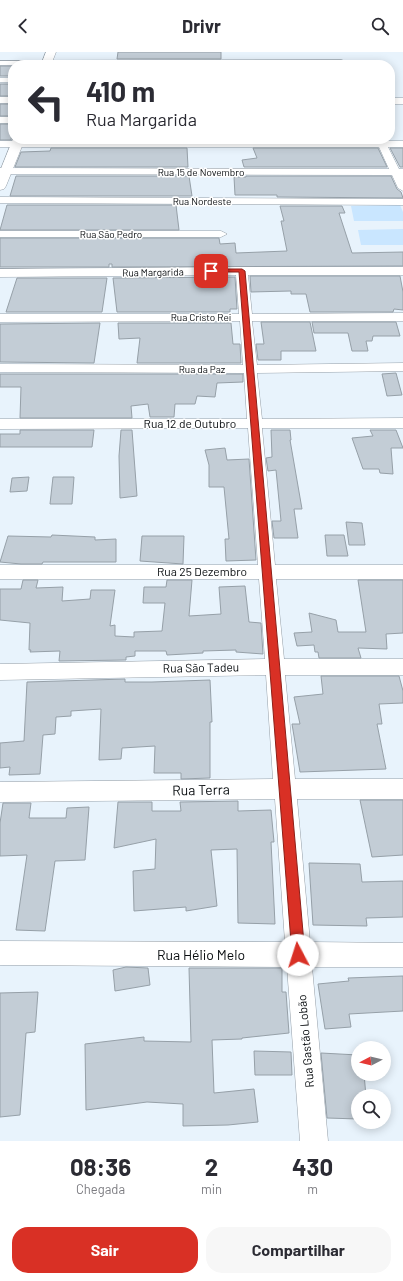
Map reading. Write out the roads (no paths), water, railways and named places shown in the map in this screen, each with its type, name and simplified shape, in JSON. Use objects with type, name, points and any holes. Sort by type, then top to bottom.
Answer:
[{"type":"street","points":[[0,186],[3,171],[17,144]]},
{"type":"street","points":[[382,144],[400,172],[403,188]]},
{"type":"street","name":"Rua 15 de Novembro","points":[[3,171],[400,172]]},
{"type":"street","name":"Rua Nordeste","points":[[0,200],[403,202]]},
{"type":"street","name":"Rua São Pedro","points":[[0,234],[221,234]]},
{"type":"street","name":"Rua Gastão Lobão","points":[[242,271],[314,1141]]},
{"type":"street","name":"Rua Margarida","points":[[0,273],[403,271]]},
{"type":"street","name":"Rua Cristo Rei","points":[[0,318],[403,317]]},
{"type":"street","name":"Rua da Paz","points":[[0,368],[250,369],[403,367]]},
{"type":"street","name":"Rua 12 de Outubro","points":[[0,424],[403,423]]},
{"type":"street","name":"Rua 25 Dezembro","points":[[0,572],[403,572]]},
{"type":"street","name":"Rua São Tadeu","points":[[0,672],[274,667],[403,667]]},
{"type":"street","name":"Rua Terra","points":[[0,792],[403,789]]},
{"type":"street","name":"Rua Hélio Melo","points":[[0,953],[403,955]]}]
